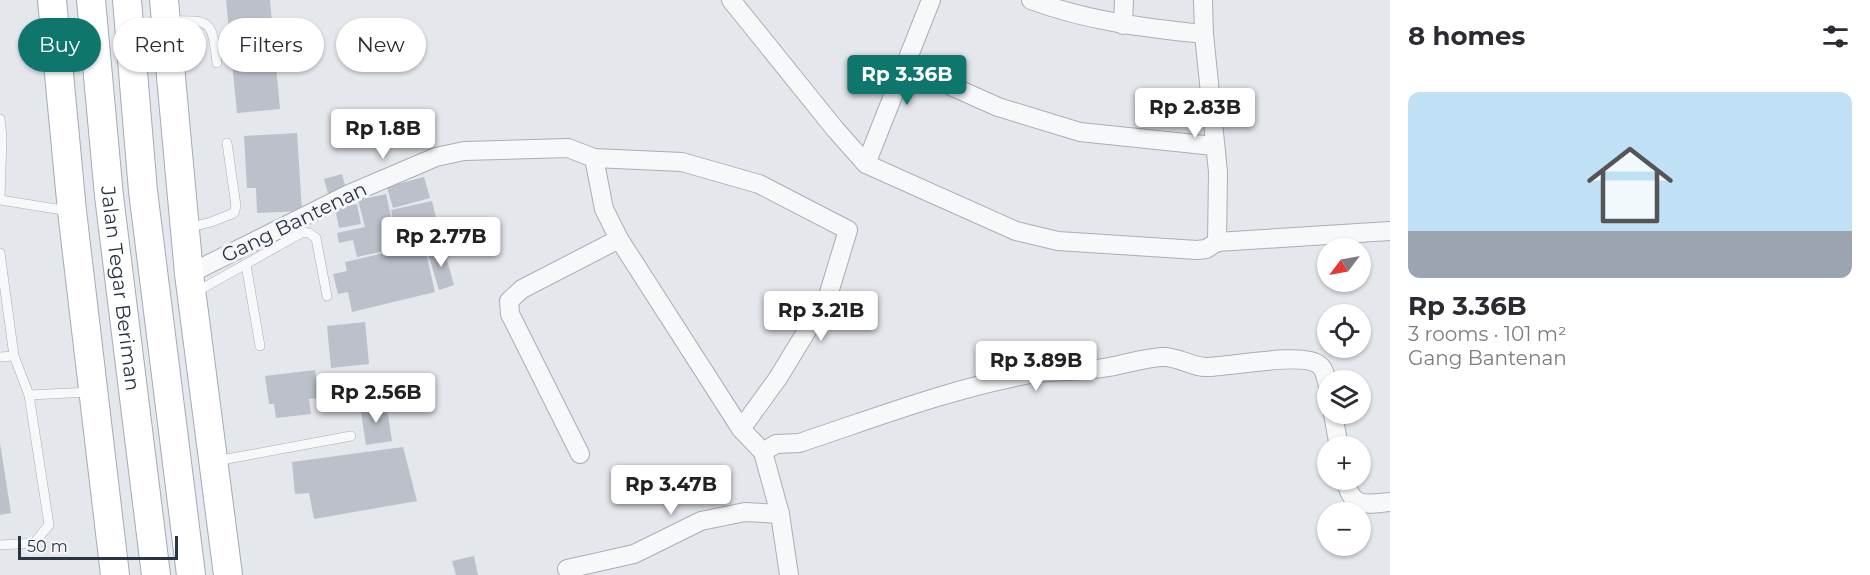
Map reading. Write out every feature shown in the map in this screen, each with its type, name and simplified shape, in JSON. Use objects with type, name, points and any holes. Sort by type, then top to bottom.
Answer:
[{"type":"main road","name":"Jalan Tegar Beriman","points":[[52,0],[72,212],[115,575]]},
{"type":"main road","name":"Jalan Tegar Beriman","points":[[91,0],[109,196],[156,575]]},
{"type":"main road","name":"Jalan Tegar Beriman","points":[[127,0],[143,191],[191,575]]},
{"type":"main road","points":[[165,11],[190,284],[228,575]]},
{"type":"main road","points":[[109,196],[143,191]]},
{"type":"street","points":[[731,0],[866,164],[1016,231],[1058,241],[1197,250],[1206,249],[1216,242],[1390,231]]},
{"type":"street","points":[[866,164],[931,0]]},
{"type":"street","points":[[1031,0],[1061,11],[1123,25],[1204,34]]},
{"type":"street","points":[[1123,25],[1124,0]]},
{"type":"street","points":[[1203,0],[1204,34],[1218,172],[1216,242]]},
{"type":"street","points":[[904,64],[998,108],[1080,132],[1214,146]]},
{"type":"street","name":"Gang Bantenan","points":[[190,284],[350,194],[436,157],[464,151],[568,148],[594,158],[682,162],[759,184],[849,231],[828,296],[778,378],[741,429]]},
{"type":"street","points":[[594,158],[604,209],[619,239],[741,429],[763,452],[780,514],[789,575]]},
{"type":"street","points":[[580,454],[510,314],[509,301],[522,289],[619,239]]},
{"type":"street","points":[[763,452],[776,444],[799,443],[964,389],[1033,374],[1107,368],[1164,356],[1206,367],[1263,361],[1308,360],[1320,365],[1323,370]]},
{"type":"street","points":[[1349,490],[1351,498],[1362,505],[1390,502]]},
{"type":"street","points":[[567,569],[634,554],[701,521],[745,512],[780,514]]},
{"type":"lane","points":[[165,11],[207,24],[214,36],[217,63]]},
{"type":"lane","points":[[0,119],[3,137],[0,199],[72,212]]},
{"type":"lane","points":[[185,228],[212,222],[234,213],[236,206],[227,143]]},
{"type":"lane","points":[[190,284],[246,265],[303,232],[316,238],[327,296]]},
{"type":"lane","points":[[0,254],[3,301],[14,356],[29,395],[49,525],[34,543],[0,545]]},
{"type":"lane","points":[[246,265],[260,346]]},
{"type":"lane","points":[[0,357],[14,356]]},
{"type":"lane","points":[[29,395],[93,392]]},
{"type":"lane","points":[[213,462],[351,436]]},
{"type":"building","points":[[226,0],[270,0],[272,18],[228,18]]},
{"type":"building","points":[[233,72],[277,72],[280,109],[237,113]]},
{"type":"building","points":[[297,133],[302,211],[257,213],[256,188],[247,188],[244,136]]},
{"type":"building","points":[[342,174],[347,192],[329,197],[324,179]]},
{"type":"building","points":[[424,177],[430,198],[393,208],[387,187]]},
{"type":"building","points":[[386,194],[398,248],[357,257],[353,240],[339,243],[337,233],[365,227],[358,200]]},
{"type":"building","points":[[432,201],[441,239],[399,247],[391,210]]},
{"type":"building","points":[[357,204],[361,224],[339,228],[335,208]]},
{"type":"building","points":[[424,244],[435,292],[352,312],[348,292],[338,294],[333,274],[347,271],[345,262]]},
{"type":"building","points":[[443,246],[454,285],[439,290],[427,250]]},
{"type":"building","points":[[365,322],[369,364],[331,368],[327,326]]},
{"type":"building","points":[[315,370],[318,398],[309,399],[311,414],[276,418],[274,404],[269,404],[265,376]]},
{"type":"building","points":[[386,402],[392,441],[366,445],[360,406]]},
{"type":"building","points":[[0,443],[11,513],[0,515]]},
{"type":"building","points":[[403,447],[417,501],[314,519],[309,493],[295,494],[292,462]]},
{"type":"building","points":[[474,556],[478,575],[456,575],[452,561]]}]
